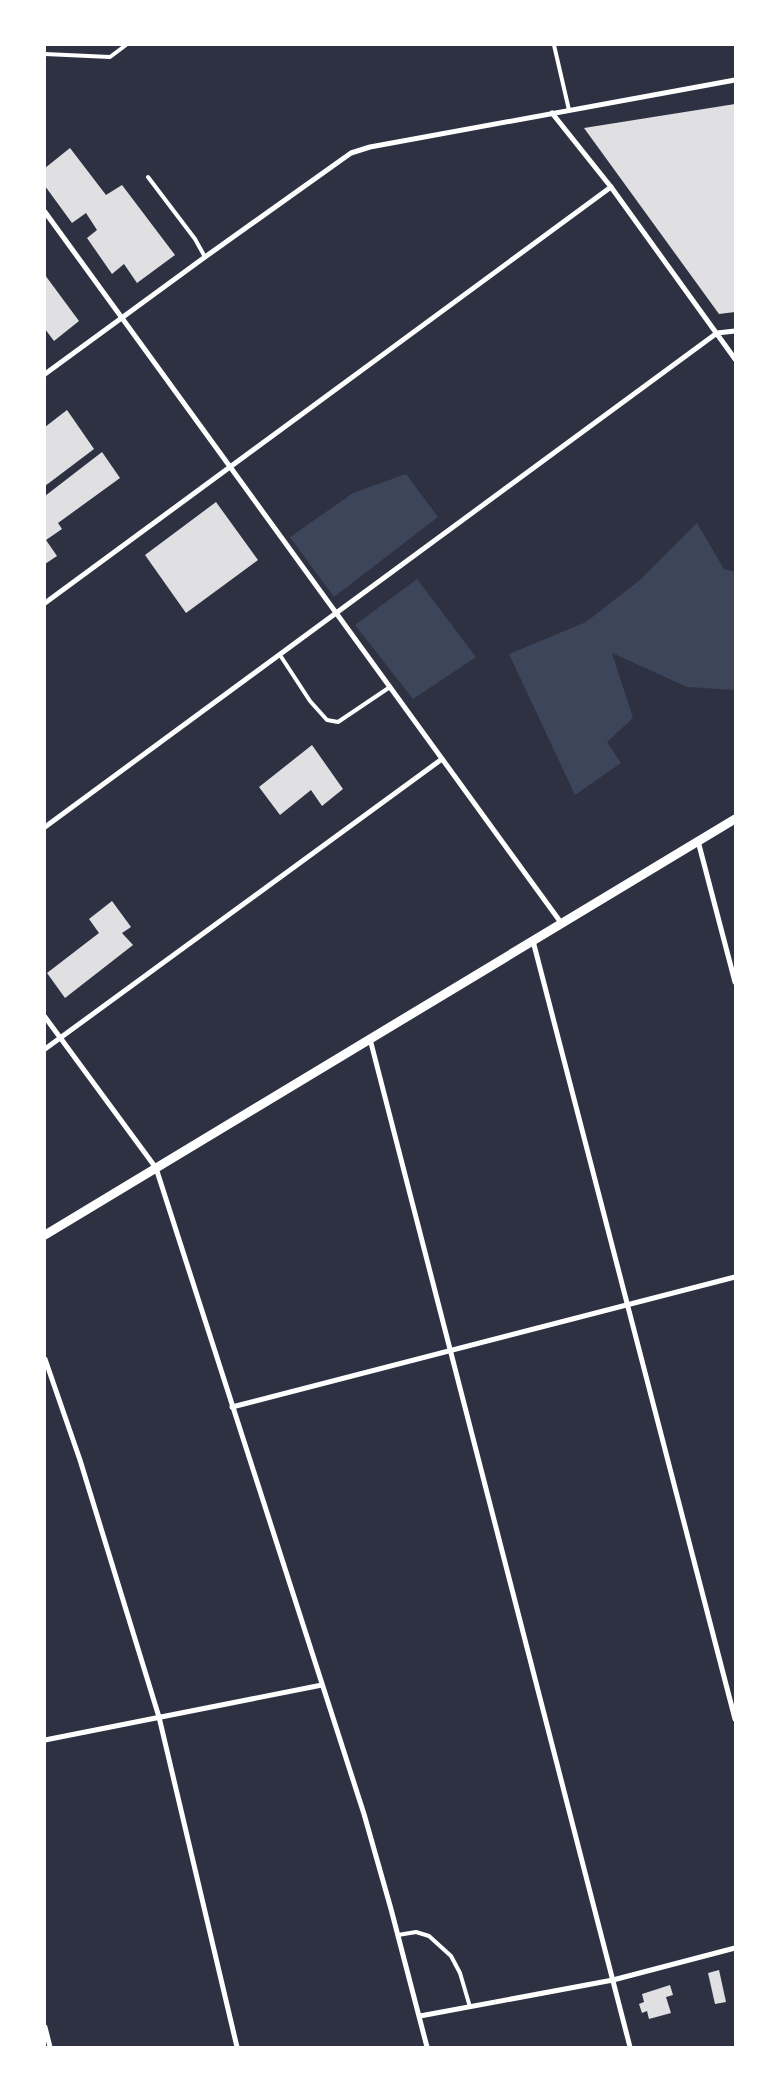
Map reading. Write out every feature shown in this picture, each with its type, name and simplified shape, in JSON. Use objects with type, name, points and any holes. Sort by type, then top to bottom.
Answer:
[{"type":"street","points":[[45,374],[205,257],[351,154],[370,147],[735,80]]},
{"type":"street","points":[[552,113],[611,187],[735,358]]},
{"type":"street","points":[[45,603],[611,187]]},
{"type":"street","points":[[45,212],[562,924]]},
{"type":"street","points":[[45,828],[717,333],[735,330]]},
{"type":"street","points":[[45,1049],[442,758]]},
{"type":"street","points":[[45,1235],[735,819]]},
{"type":"street","points":[[698,842],[735,982]]},
{"type":"street","points":[[533,941],[735,1719]]},
{"type":"street","points":[[45,1017],[156,1168],[364,1814],[427,2047]]},
{"type":"street","points":[[370,1039],[630,2047]]},
{"type":"street","points":[[232,1407],[735,1277]]},
{"type":"street","points":[[45,1359],[80,1460],[159,1717],[237,2047]]},
{"type":"street","points":[[45,1740],[322,1685]]},
{"type":"street","points":[[420,2016],[613,1980],[735,1948]]},
{"type":"street","points":[[45,2027],[50,2047]]},
{"type":"lane","points":[[45,54],[110,57],[126,45]]},
{"type":"lane","points":[[554,45],[569,110]]},
{"type":"lane","points":[[148,176],[195,239],[205,257]]},
{"type":"lane","points":[[280,655],[310,701],[327,720],[338,722],[390,686]]},
{"type":"lane","points":[[398,1935],[416,1932],[428,1936],[451,1956],[460,1973],[470,2007]]},
{"type":"shaded area","points":[[406,474],[438,517],[334,597],[290,537],[353,493]]},
{"type":"shaded area","points":[[697,523],[724,569],[735,572],[735,690],[687,687],[612,653],[633,718],[607,742],[621,763],[575,795],[509,654],[586,622],[640,580]]},
{"type":"shaded area","points":[[417,579],[476,657],[413,699],[355,625]]},
{"type":"building","points":[[735,104],[735,312],[719,314],[584,128]]},
{"type":"building","points":[[70,148],[106,195],[122,185],[175,255],[137,283],[124,264],[112,274],[87,238],[97,230],[86,213],[72,223],[45,186],[45,168]]},
{"type":"building","points":[[45,275],[79,321],[54,341],[45,329]]},
{"type":"building","points":[[67,410],[94,449],[45,486],[45,427]]},
{"type":"building","points":[[102,452],[120,478],[58,523],[62,529],[46,540],[57,556],[45,564],[45,496]]},
{"type":"building","points":[[216,502],[258,560],[186,613],[145,555]]},
{"type":"building","points":[[312,745],[343,789],[322,806],[311,790],[280,815],[259,787]]},
{"type":"building","points":[[112,901],[131,927],[122,933],[133,945],[65,998],[47,973],[99,933],[89,919]]},
{"type":"building","points":[[719,1970],[726,2002],[715,2004],[708,1973]]},
{"type":"building","points":[[670,1985],[673,1995],[666,1997],[671,2013],[649,2019],[647,2011],[642,2013],[639,2004],[644,2002],[642,1994]]}]
